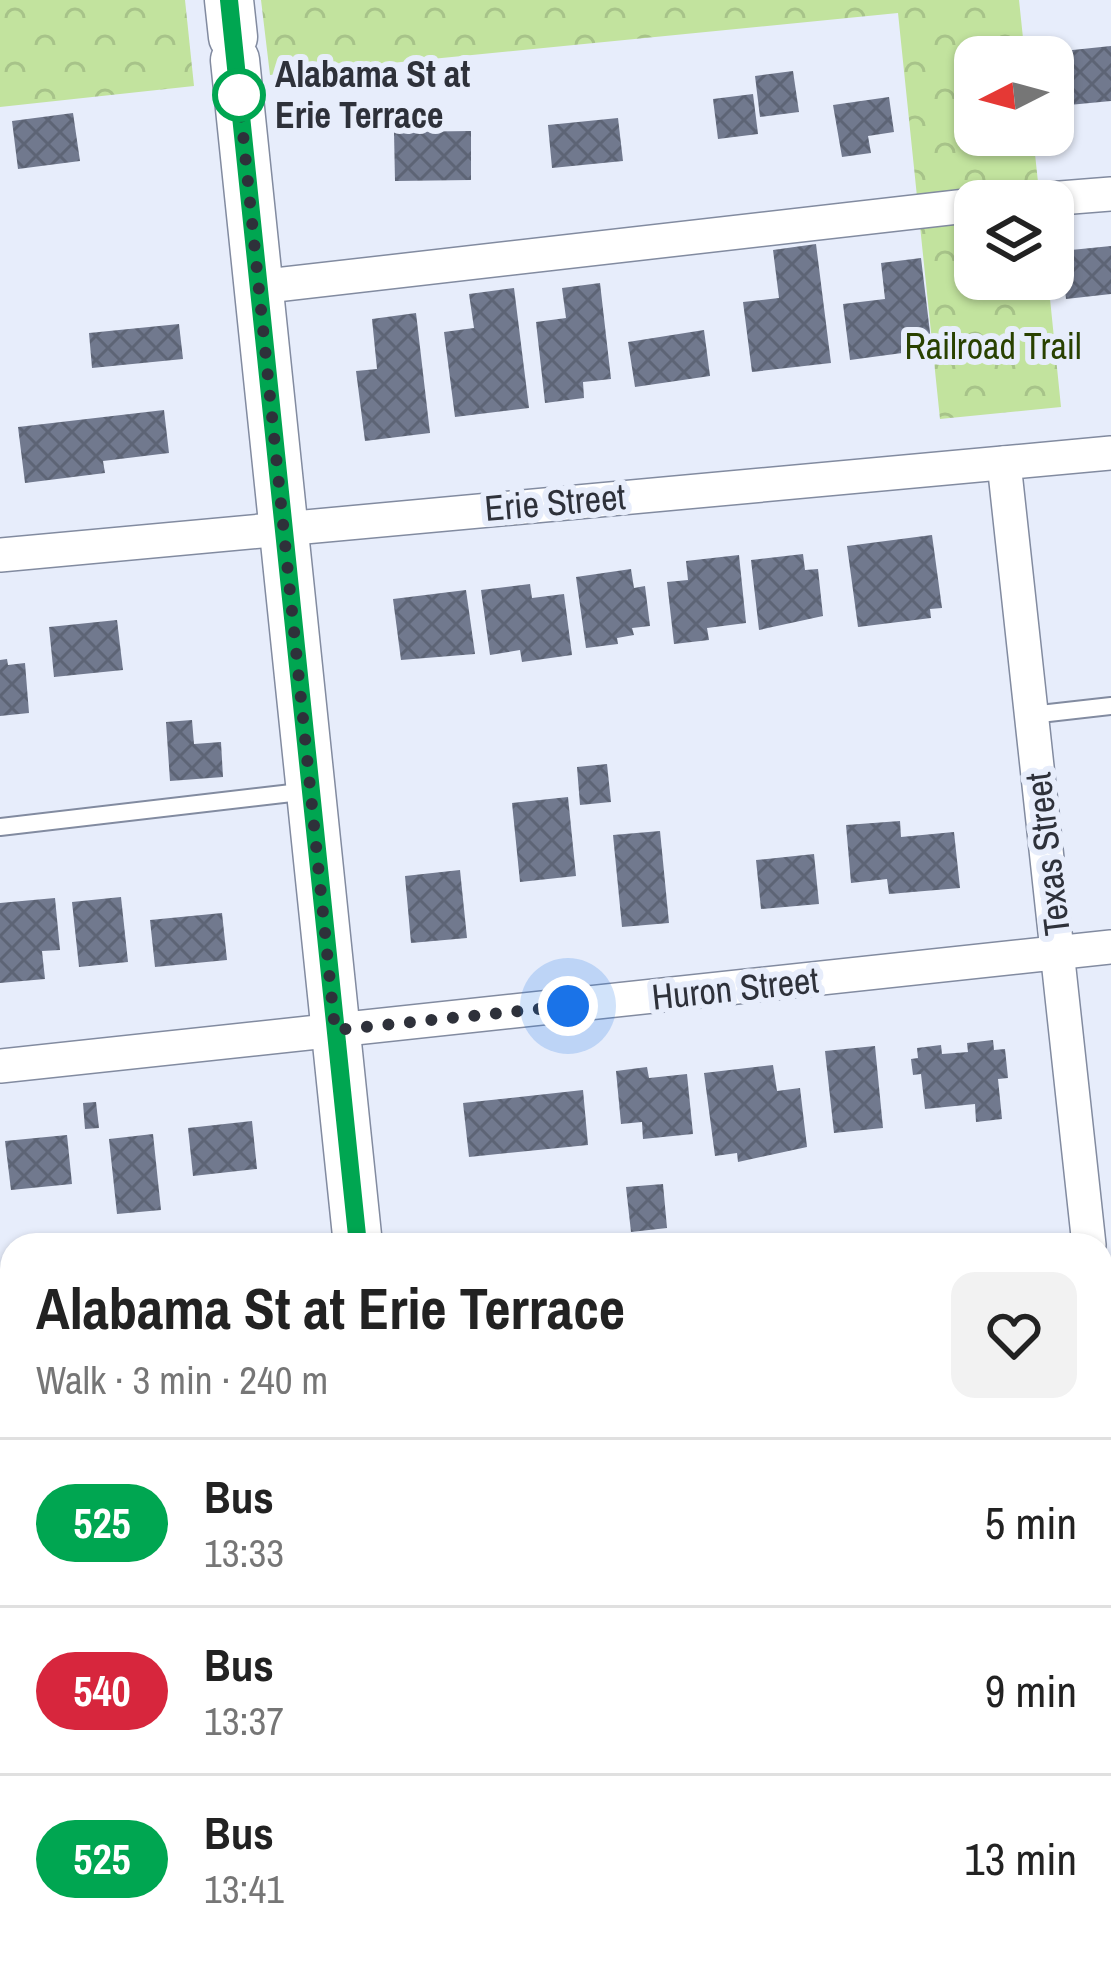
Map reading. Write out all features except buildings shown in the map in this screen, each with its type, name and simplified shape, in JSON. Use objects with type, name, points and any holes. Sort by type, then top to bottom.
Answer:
[{"type":"main road","points":[[232,32],[357,1233]]},
{"type":"street","points":[[1074,197],[1111,194]]},
{"type":"street","points":[[258,286],[954,207]]},
{"type":"street","name":"Erie Street","points":[[0,555],[283,525],[1111,453]]},
{"type":"street","name":"Texas Street","points":[[1004,464],[1058,953],[1098,1207]]},
{"type":"street","name":"Huron Street","points":[[0,1066],[1111,947]]},
{"type":"lane","points":[[1031,715],[1111,706]]},
{"type":"lane","points":[[0,827],[311,790]]},
{"type":"green space","points":[[0,0],[185,0],[194,86],[0,107]]},
{"type":"green space","name":"Railroad Trail","points":[[261,0],[1019,0],[1023,36],[954,36],[954,156],[1035,156],[1038,180],[954,180],[954,300],[1050,300],[1061,407],[940,419],[898,13],[270,75]]},
{"type":"bus line","name":"525","points":[[229,0],[357,1233]]},
{"type":"place","name":"Alabama St at Erie Terrace","points":[[239,95]]},
{"type":"route","points":[[239,95],[335,1030],[568,1006]]}]
